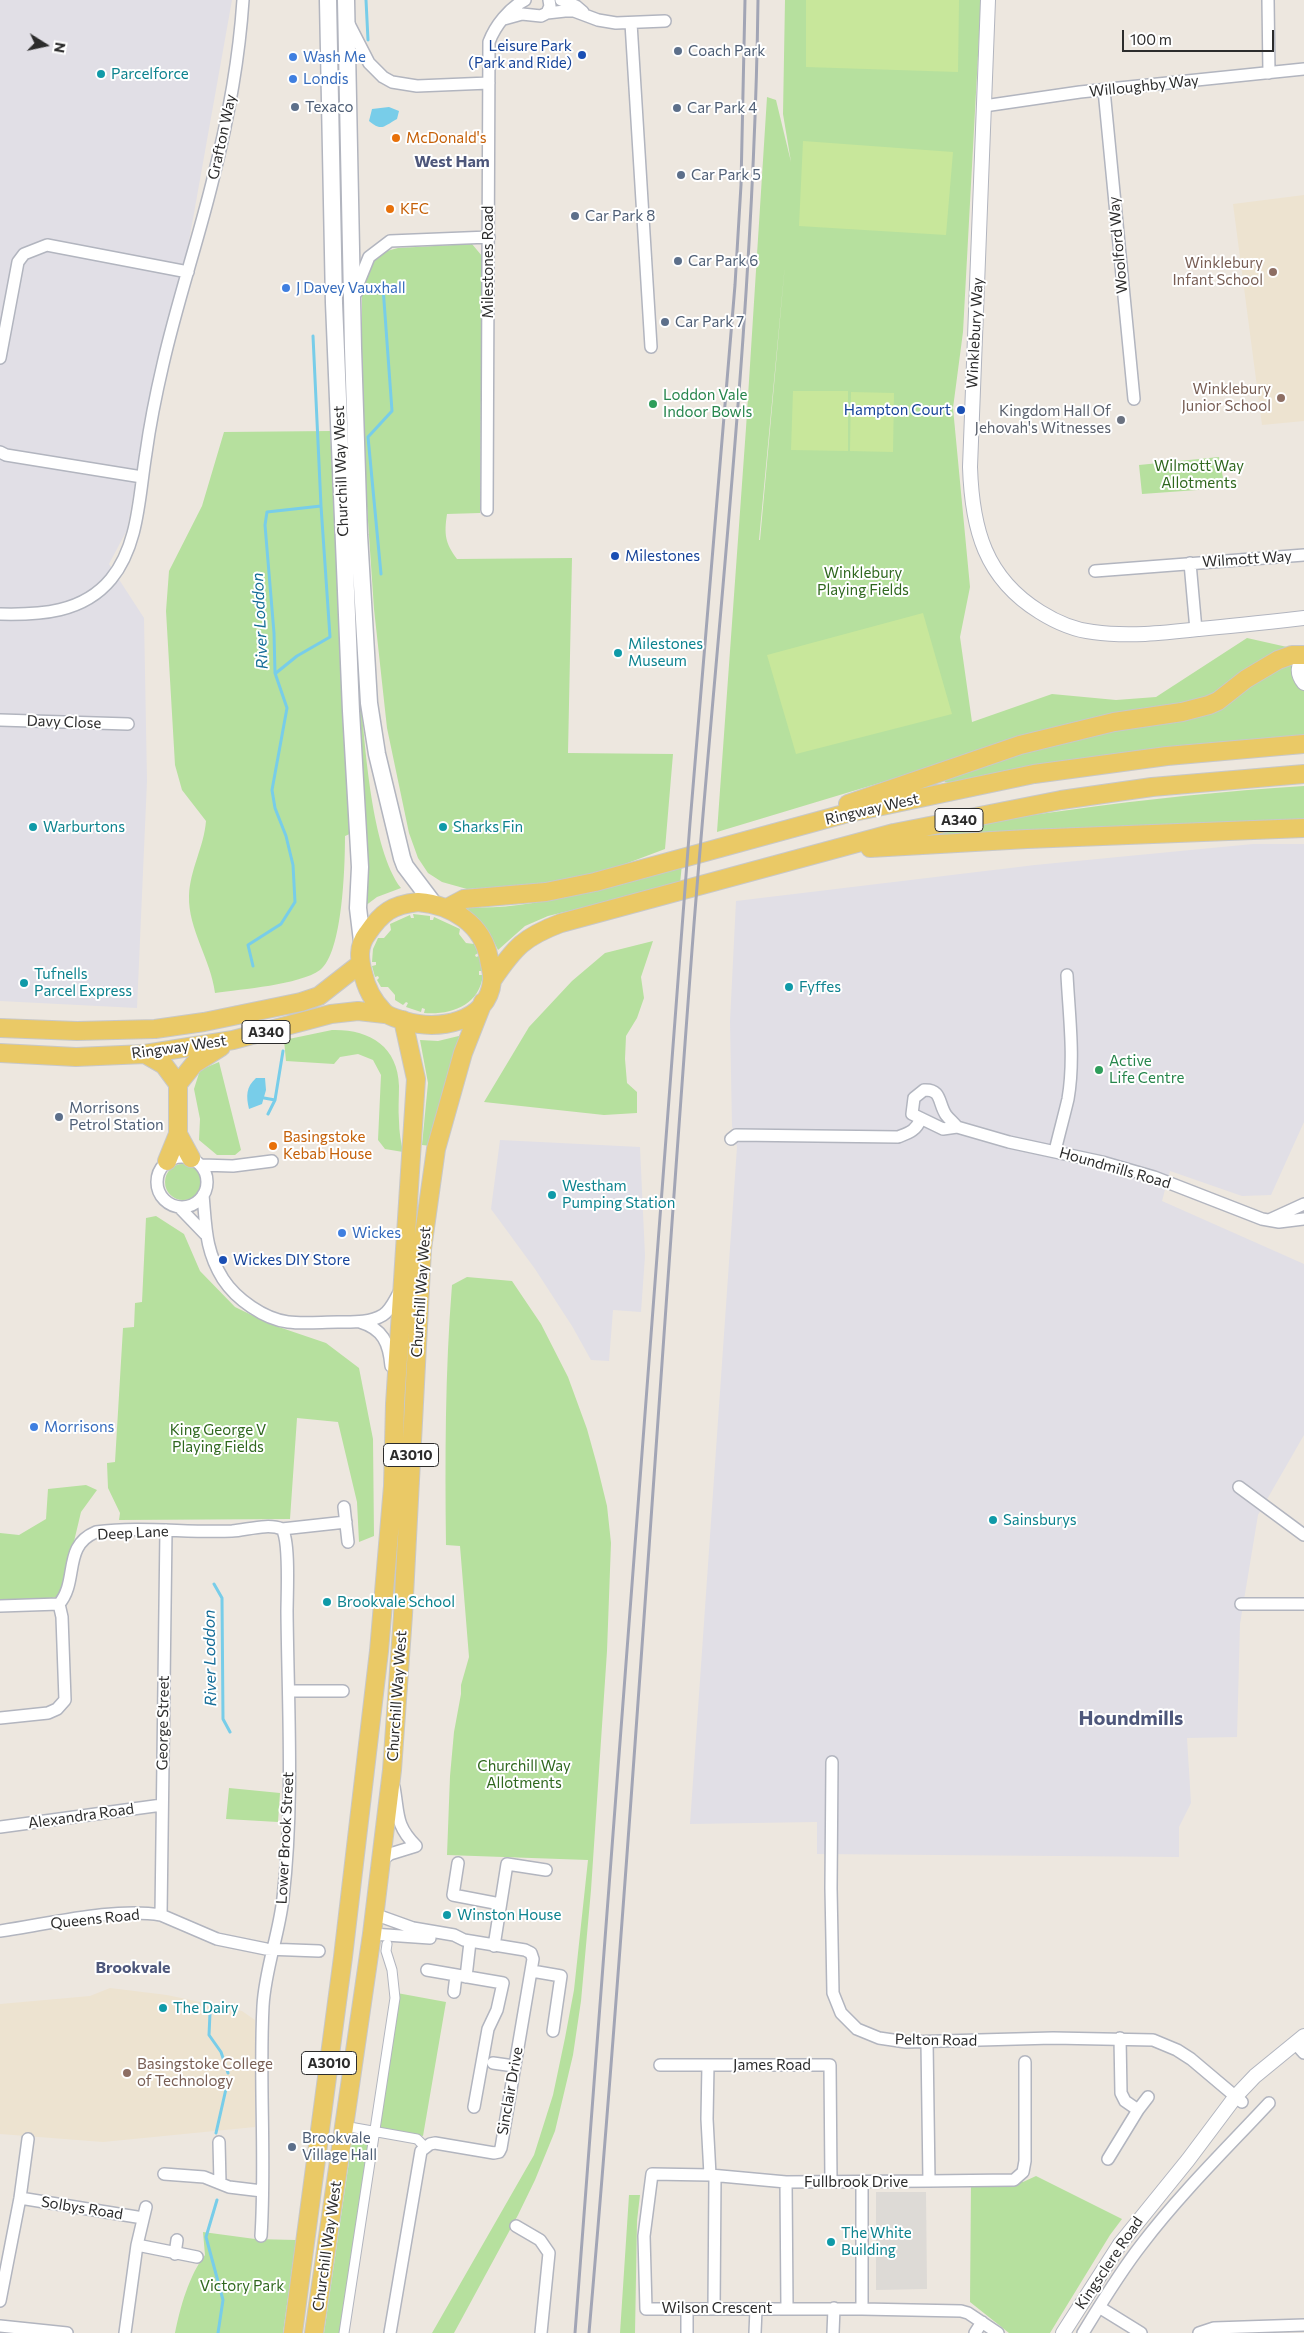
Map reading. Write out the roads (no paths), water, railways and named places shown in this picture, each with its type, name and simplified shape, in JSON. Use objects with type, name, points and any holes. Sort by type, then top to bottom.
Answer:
[{"type":"main road","name":"Churchill Way West","points":[[328,0],[334,303],[360,867],[358,908],[362,940]]},
{"type":"main road","name":"Churchill Way West","points":[[346,0],[359,535],[369,703],[377,754],[402,858],[405,866],[440,906]]},
{"type":"main road","points":[[744,841],[1020,745],[1114,722],[1182,712],[1209,705],[1218,701],[1246,680],[1278,660],[1304,655]]},
{"type":"main road","name":"Ringway West","points":[[440,906],[464,900],[546,892],[595,882],[844,814],[1034,774],[1167,756],[1304,744]]},
{"type":"main road","name":"Ringway West","points":[[493,979],[507,958],[522,942],[561,923],[894,833],[1061,800],[1152,787],[1304,774]]},
{"type":"main road","points":[[825,852],[916,844],[1304,828]]},
{"type":"main road","points":[[418,902],[440,906],[466,919],[481,937],[487,949],[493,979],[488,994],[472,1014],[448,1025],[422,1026],[385,1014],[369,992],[360,964],[362,940],[376,919],[395,905],[418,902]]},
{"type":"main road","name":"Ringway West","points":[[0,1028],[77,1031],[155,1029],[204,1022],[301,1002],[319,996],[360,964]]},
{"type":"main road","name":"Churchill Way West","points":[[314,2333],[372,1934],[392,1770],[403,1615],[422,1249],[436,1149],[460,1062],[483,1002]]},
{"type":"main road","name":"Ringway West","points":[[0,1053],[76,1057],[146,1054],[233,1040],[331,1014],[358,1011],[385,1014]]},
{"type":"main road","name":"Churchill Way West","points":[[293,2333],[346,1931],[379,1650],[393,1486],[395,1404],[416,1079],[402,1020]]},
{"type":"main road","points":[[178,1084],[194,1064],[233,1040]]},
{"type":"main road","points":[[146,1054],[164,1065],[178,1084],[178,1134],[167,1160]]},
{"type":"main road","points":[[178,1134],[196,1162]]},
{"type":"main road","points":[[348,1911],[374,1914]]},
{"type":"main road","points":[[346,1931],[372,1934]]},
{"type":"street","name":"Grafton Way","points":[[0,614],[34,615],[56,612],[78,604],[98,591],[110,580],[126,555],[133,534],[163,364],[214,178],[240,46],[243,0]]},
{"type":"street","name":"Milestones Road","points":[[487,510],[489,42],[494,29],[517,4],[525,0]]},
{"type":"street","points":[[529,0],[528,7],[534,15]]},
{"type":"street","points":[[547,13],[550,6],[549,0]]},
{"type":"street","points":[[561,0],[576,6],[586,15]]},
{"type":"street","name":"Winklebury Way","points":[[988,0],[970,467],[977,528],[989,562],[1011,591],[1050,618],[1068,626],[1091,632],[1117,635],[1196,630],[1304,618]]},
{"type":"street","points":[[1268,0],[1269,73]]},
{"type":"street","points":[[504,18],[522,14],[541,16],[547,13],[574,11],[598,20],[631,23],[665,21]]},
{"type":"street","points":[[348,22],[369,63],[383,77],[392,82],[417,86],[489,83]]},
{"type":"street","points":[[631,23],[651,347]]},
{"type":"street","name":"Willoughby Way","points":[[984,106],[1104,90],[1304,69]]},
{"type":"street","name":"Woolford Way","points":[[1104,90],[1134,399]]},
{"type":"street","points":[[353,348],[358,284],[369,257],[390,241],[489,237]]},
{"type":"street","points":[[0,358],[18,262],[24,254],[47,245],[188,272]]},
{"type":"street","points":[[0,452],[6,455],[142,477]]},
{"type":"street","name":"Wilmott Way","points":[[1095,571],[1304,555]]},
{"type":"street","name":"Wilmott Way","points":[[1190,563],[1196,630]]},
{"type":"street","points":[[1304,655],[1298,670],[1298,676],[1304,683]]},
{"type":"street","name":"Davy Close","points":[[0,720],[128,724]]},
{"type":"street","points":[[1055,1151],[1069,1084],[1070,1050],[1067,975]]},
{"type":"street","points":[[731,1139],[736,1135],[898,1137],[911,1132],[918,1126],[920,1120],[912,1114],[914,1098],[924,1090],[931,1090],[939,1096],[945,1113],[957,1127]]},
{"type":"street","name":"Houndmills Road","points":[[920,1120],[942,1129],[957,1127],[1009,1142],[1055,1151],[1154,1177],[1254,1218],[1285,1222],[1304,1220]]},
{"type":"street","points":[[203,1195],[193,1205],[179,1207],[170,1205],[158,1192],[156,1183],[158,1173],[167,1160],[176,1157],[196,1162],[233,1166],[272,1161]]},
{"type":"street","points":[[196,1162],[206,1174],[207,1183],[203,1195],[205,1234],[214,1261],[224,1280],[240,1298],[260,1312],[287,1322],[358,1322],[383,1315],[390,1308],[404,1283]]},
{"type":"street","points":[[207,1183],[233,1166]]},
{"type":"street","points":[[1269,1220],[1304,1204]]},
{"type":"street","points":[[179,1207],[205,1234]]},
{"type":"street","points":[[358,1322],[371,1326],[387,1342],[395,1404]]},
{"type":"street","points":[[1238,1487],[1304,1535]]},
{"type":"street","points":[[344,1507],[348,1542]]},
{"type":"street","name":"Deep Lane","points":[[58,1604],[68,1590],[74,1557],[82,1540],[88,1536],[106,1531],[232,1531],[272,1527],[282,1529],[346,1522]]},
{"type":"street","name":"Lower Brook Street","points":[[261,2236],[263,2004],[269,1964],[274,1950],[286,1871],[289,1692],[285,1535],[282,1529]]},
{"type":"street","name":"George Street","points":[[161,1915],[166,1530]]},
{"type":"street","points":[[0,1606],[58,1604],[62,1617],[65,1700],[57,1709],[48,1713],[0,1718]]},
{"type":"street","points":[[1241,1604],[1304,1604]]},
{"type":"street","points":[[289,1692],[343,1691]]},
{"type":"street","name":"Pelton Road","points":[[832,1762],[831,1888],[833,1993],[841,2013],[857,2029],[879,2038],[927,2042],[1120,2038],[1153,2040],[1191,2058],[1239,2099]]},
{"type":"street","points":[[382,1860],[416,1846],[403,1833],[399,1822],[392,1770]]},
{"type":"street","name":"Alexandra Road","points":[[0,1827],[162,1805]]},
{"type":"street","points":[[458,1863],[453,1896],[500,1904]]},
{"type":"street","points":[[494,1946],[507,1864],[546,1870]]},
{"type":"street","name":"Queens Road","points":[[0,1931],[111,1914],[161,1915],[217,1939],[274,1950],[319,1951]]},
{"type":"street","points":[[374,1914],[413,1928],[454,1935],[468,1941]]},
{"type":"street","points":[[372,1934],[468,1941],[519,1949],[531,1953],[532,1971],[561,1976],[553,2031]]},
{"type":"street","points":[[454,1992],[461,1976],[468,1941]]},
{"type":"street","points":[[344,2333],[395,1998],[392,1970],[386,1951],[387,1944]]},
{"type":"street","points":[[427,1970],[503,1983],[497,2010],[488,2029],[474,2108]]},
{"type":"street","name":"Sinclair Drive","points":[[425,2147],[435,2143],[494,2153],[499,2152],[532,1971]]},
{"type":"street","points":[[1120,2038],[1121,2093],[1125,2101],[1138,2110]]},
{"type":"street","name":"Fullbrook Drive","points":[[787,2308],[786,2182],[862,2183],[929,2181],[927,2042]]},
{"type":"street","name":"Kingsclere Road","points":[[1063,2333],[1120,2244],[1158,2195],[1188,2160],[1197,2155],[1222,2129],[1239,2099],[1301,2045]]},
{"type":"street","points":[[929,2181],[1014,2180],[1023,2172],[1025,2161],[1025,2062]]},
{"type":"street","points":[[493,2063],[514,2066]]},
{"type":"street","points":[[660,2065],[708,2065],[707,2120],[712,2175],[714,2309]]},
{"type":"street","name":"James Road","points":[[708,2065],[830,2065],[831,2182]]},
{"type":"street","points":[[1108,2159],[1148,2097]]},
{"type":"street","name":"Kingsclere Road","points":[[1083,2333],[1142,2244],[1172,2207],[1269,2103]]},
{"type":"street","points":[[344,2126],[417,2139],[425,2147],[421,2151],[419,2158],[390,2333]]},
{"type":"street","points":[[0,2301],[20,2198],[28,2139]]},
{"type":"street","points":[[219,2142],[220,2183]]},
{"type":"street","points":[[164,2174],[204,2177],[220,2183],[262,2191]]},
{"type":"street","name":"Wilson Crescent","points":[[786,2182],[712,2175],[652,2174],[644,2236],[646,2308],[787,2308]]},
{"type":"street","points":[[862,2183],[862,2309]]},
{"type":"street","points":[[1158,2195],[1172,2207]]},
{"type":"street","name":"Solbys Road","points":[[20,2198],[144,2212],[137,2245]]},
{"type":"street","points":[[516,2226],[540,2240],[549,2253],[541,2333]]},
{"type":"street","points":[[175,2254],[177,2240]]},
{"type":"street","points":[[125,2333],[137,2245],[197,2257]]},
{"type":"street","points":[[1099,2307],[1141,2333]]},
{"type":"street","points":[[787,2308],[961,2311],[998,2333]]},
{"type":"street","points":[[833,2333],[834,2308]]},
{"type":"street","points":[[687,2309],[687,2333]]},
{"type":"street","points":[[755,2333],[756,2309]]},
{"type":"street","points":[[974,2333],[982,2322]]},
{"type":"street","points":[[1199,2333],[1214,2328],[1304,2325]]},
{"type":"street","points":[[0,2326],[68,2333]]},
{"type":"water","points":[[389,107],[399,111],[397,119],[383,127],[369,121],[372,109]]},
{"type":"water","points":[[256,1078],[265,1078],[266,1090],[262,1104],[249,1109],[248,1092],[250,1085]]},
{"type":"waterway","points":[[366,0],[368,40]]},
{"type":"waterway","points":[[381,574],[368,437],[392,411],[383,287]]},
{"type":"waterway","points":[[276,673],[297,656],[330,637],[321,506],[313,336]]},
{"type":"waterway","name":"River Loddon","points":[[253,966],[248,945],[281,924],[295,902],[293,865],[286,836],[275,808],[272,790],[287,708],[275,673],[274,633],[265,525],[267,512],[321,506]]},
{"type":"waterway","name":"River Loddon","points":[[268,1114],[275,1100],[283,1051]]},
{"type":"waterway","points":[[264,1098],[275,1100]]},
{"type":"waterway","name":"River Loddon","points":[[214,1584],[222,1598],[223,1719],[230,1732]]},
{"type":"waterway","name":"River Loddon","points":[[210,2013],[209,2035],[221,2052],[228,2073]]},
{"type":"waterway","name":"River Loddon","points":[[216,2133],[228,2080]]},
{"type":"waterway","name":"River Loddon","points":[[217,2200],[206,2237],[223,2300],[218,2333]]},
{"type":"railway","points":[[575,2333],[690,823],[735,285],[741,185],[745,0]]},
{"type":"railway","points":[[589,2333],[630,1814],[692,950],[742,356],[755,119],[758,0]]},
{"type":"place","name":"Coach Park","points":[[678,51]]},
{"type":"place","name":"Leisure Park (Park and Ride)","points":[[582,55]]},
{"type":"place","name":"Wash Me","points":[[293,57]]},
{"type":"place","name":"Parcelforce","points":[[101,74]]},
{"type":"place","name":"Londis","points":[[293,79]]},
{"type":"place","name":"Texaco","points":[[295,107]]},
{"type":"place","name":"Car Park 4","points":[[677,108]]},
{"type":"place","name":"McDonald's","points":[[396,138]]},
{"type":"place","name":"Car Park 5","points":[[681,175]]},
{"type":"place","name":"KFC","points":[[390,209]]},
{"type":"place","name":"Car Park 8","points":[[575,216]]},
{"type":"place","name":"Car Park 6","points":[[678,261]]},
{"type":"place","name":"Winklebury Infant School","points":[[1273,272]]},
{"type":"place","name":"J Davey Vauxhall","points":[[286,288]]},
{"type":"place","name":"Car Park 7","points":[[665,322]]},
{"type":"place","name":"Winklebury Junior School","points":[[1281,398]]},
{"type":"place","name":"Loddon Vale Indoor Bowls","points":[[653,404]]},
{"type":"place","name":"Hampton Court","points":[[961,410]]},
{"type":"place","name":"Kingdom Hall Of Jehovah's Witnesses","points":[[1121,420]]},
{"type":"place","name":"Milestones","points":[[615,556]]},
{"type":"place","name":"Milestones Museum","points":[[618,653]]},
{"type":"place","name":"Warburtons","points":[[33,827]]},
{"type":"place","name":"Sharks Fin","points":[[443,827]]},
{"type":"place","name":"Tufnells Parcel Express","points":[[24,983]]},
{"type":"place","name":"Fyffes","points":[[789,987]]},
{"type":"place","name":"Active Life Centre","points":[[1099,1070]]},
{"type":"place","name":"Morrisons Petrol Station","points":[[59,1117]]},
{"type":"place","name":"Basingstoke Kebab House","points":[[273,1146]]},
{"type":"place","name":"Westham Pumping Station","points":[[552,1195]]},
{"type":"place","name":"Wickes","points":[[342,1233]]},
{"type":"place","name":"Wickes DIY Store","points":[[223,1260]]},
{"type":"place","name":"Morrisons","points":[[34,1427]]},
{"type":"place","name":"Sainsburys","points":[[993,1520]]},
{"type":"place","name":"Brookvale School","points":[[327,1602]]},
{"type":"place","name":"Winston House","points":[[447,1915]]},
{"type":"place","name":"The Dairy","points":[[163,2008]]},
{"type":"place","name":"Basingstoke College of Technology","points":[[127,2073]]},
{"type":"place","name":"Brookvale Village Hall","points":[[292,2147]]},
{"type":"place","name":"The White Building","points":[[831,2242]]},
{"type":"district","name":"West Ham","points":[[452,162]]},
{"type":"district","name":"Houndmills","points":[[1131,1718]]},
{"type":"district","name":"Brookvale","points":[[133,1968]]},
{"type":"park label","name":"Wilmott Way Allotments","points":[[1199,474]]},
{"type":"park label","name":"Winklebury Playing Fields","points":[[863,582]]},
{"type":"park label","name":"King George V Playing Fields","points":[[218,1438]]},
{"type":"park label","name":"Churchill Way Allotments","points":[[524,1774]]},
{"type":"park label","name":"Victory Park","points":[[242,2286]]}]
